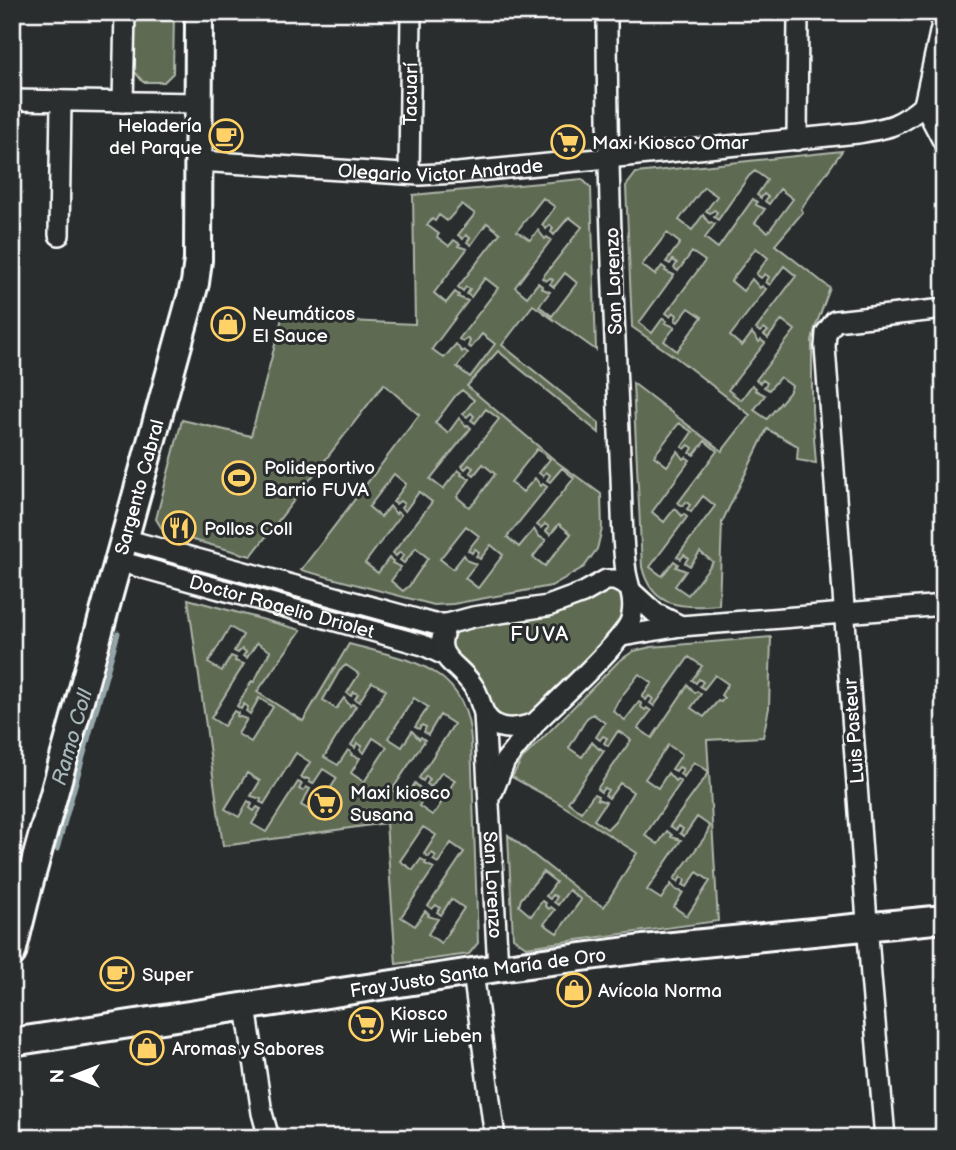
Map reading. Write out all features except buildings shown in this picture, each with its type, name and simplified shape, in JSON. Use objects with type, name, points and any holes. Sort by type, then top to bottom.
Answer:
[{"type":"main road","name":"Sargento Cabral","points":[[12,953],[20,889],[121,550],[195,283],[198,261],[199,12]]},
{"type":"main road","name":"Fray Justo Santa María de Oro","points":[[12,1042],[485,970],[643,949],[944,919]]},
{"type":"street","points":[[123,102],[125,12]]},
{"type":"street","name":"Tacuarí","points":[[409,174],[411,12]]},
{"type":"street","name":"San Lorenzo","points":[[490,802],[505,761],[535,723],[622,636],[632,618],[631,590],[624,550],[608,158],[607,12]]},
{"type":"street","points":[[797,140],[798,12]]},
{"type":"street","points":[[944,14],[924,105],[944,143]]},
{"type":"street","points":[[12,100],[199,103]]},
{"type":"street","points":[[59,235],[61,101]]},
{"type":"street","name":"Olegario Victor Andrade","points":[[199,161],[447,174],[884,129],[904,122],[924,105]]},
{"type":"street","name":"Luis Pasteur","points":[[885,1138],[825,346],[826,334],[831,325],[843,319],[944,309]]},
{"type":"street","name":"Doctor Rogelio Driolet","points":[[121,550],[260,576],[434,624],[447,624]]},
{"type":"street","name":"Doctor Rogelio Driolet","points":[[121,550],[255,599],[423,645],[442,654]]},
{"type":"street","points":[[535,723],[510,729],[492,722],[484,713],[475,688],[442,654],[441,639],[447,624],[473,617],[548,606],[583,593],[606,580],[619,566],[624,550]]},
{"type":"street","points":[[255,599],[260,576]]},
{"type":"street","points":[[606,580],[615,580],[631,590],[655,613],[681,626]]},
{"type":"street","points":[[622,636],[681,626],[944,605]]},
{"type":"street","name":"San Lorenzo","points":[[484,713],[490,802],[485,970],[495,1138]]},
{"type":"street","points":[[246,1007],[262,1113],[269,1138]]},
{"type":"green space","points":[[135,12],[174,12],[173,73],[164,82],[143,82],[134,71]]},
{"type":"green space","points":[[842,151],[801,209],[803,212],[775,245],[830,288],[812,341],[812,411],[816,463],[797,460],[798,446],[767,429],[722,522],[719,605],[671,603],[653,591],[642,567],[633,383],[722,451],[750,415],[632,327],[626,186],[636,173]],"holes":[[[755,171],[767,180],[757,195],[761,198],[764,194],[768,197],[765,201],[769,204],[780,189],[793,199],[768,232],[755,223],[765,209],[756,205],[757,202],[753,199],[718,248],[705,238],[715,224],[709,223],[703,215],[692,230],[679,220],[704,187],[717,196],[706,211],[717,212],[714,217],[718,220]],[[667,233],[680,243],[666,262],[670,264],[673,260],[677,263],[674,268],[678,271],[692,252],[705,261],[666,313],[670,316],[673,312],[677,315],[675,320],[678,322],[689,308],[702,317],[677,351],[664,341],[675,327],[665,323],[667,321],[663,318],[652,333],[639,323],[674,275],[665,271],[662,266],[655,275],[642,265]],[[756,248],[768,258],[756,274],[761,278],[765,274],[769,277],[766,282],[770,285],[784,266],[796,276],[756,329],[760,332],[764,328],[768,331],[764,335],[768,338],[782,320],[795,330],[756,380],[767,383],[764,387],[769,390],[780,377],[792,386],[767,419],[754,410],[765,395],[755,390],[752,385],[741,400],[728,390],[765,343],[761,340],[759,342],[752,333],[742,346],[730,336],[766,289],[762,286],[760,288],[752,279],[743,291],[731,281]],[[679,423],[692,432],[682,447],[685,449],[689,445],[693,448],[690,453],[694,455],[705,441],[717,451],[678,503],[683,506],[686,502],[690,505],[687,509],[691,512],[703,496],[715,506],[677,557],[681,559],[684,555],[688,558],[685,563],[690,566],[700,552],[713,562],[688,595],[675,586],[686,571],[676,567],[678,564],[674,561],[662,576],[650,567],[687,517],[684,514],[682,516],[675,508],[664,522],[652,512],[690,460],[686,457],[684,459],[678,451],[667,466],[654,456]]]},
{"type":"green space","points":[[582,179],[591,188],[596,350],[533,305],[502,345],[599,423],[599,433],[498,351],[467,386],[557,462],[601,494],[602,529],[597,549],[584,567],[551,586],[434,605],[301,570],[419,415],[384,384],[251,556],[164,532],[156,519],[182,420],[251,436],[282,318],[415,324],[413,195]],"holes":[[[543,198],[555,207],[542,225],[546,229],[550,225],[554,235],[569,217],[582,227],[542,278],[546,281],[550,278],[553,280],[550,284],[554,287],[565,273],[577,283],[552,316],[539,306],[550,292],[541,288],[538,283],[527,297],[515,287],[551,240],[547,237],[545,239],[538,230],[530,240],[517,231]],[[462,204],[475,214],[458,235],[463,239],[466,235],[470,238],[467,242],[471,245],[487,223],[500,233],[458,287],[463,291],[466,287],[470,289],[467,294],[471,297],[485,278],[498,288],[459,339],[463,342],[467,338],[471,348],[482,334],[495,344],[470,377],[457,367],[468,353],[464,350],[462,352],[456,344],[444,358],[432,349],[468,301],[458,297],[455,292],[446,303],[434,293],[467,249],[458,246],[460,244],[454,240],[449,246],[427,225],[439,215],[447,221]],[[462,390],[474,400],[463,414],[467,417],[471,413],[474,416],[471,420],[475,423],[486,409],[499,419],[462,466],[465,469],[469,465],[473,468],[470,472],[474,475],[483,464],[495,474],[469,507],[457,497],[470,479],[461,475],[458,470],[443,489],[430,479],[471,428],[459,418],[448,433],[435,423]],[[537,449],[550,459],[539,473],[543,476],[546,472],[550,475],[547,480],[550,482],[562,468],[574,478],[537,525],[541,528],[545,524],[549,527],[546,531],[550,535],[559,524],[571,534],[545,566],[533,557],[546,540],[538,536],[534,529],[519,547],[507,537],[547,487],[543,484],[541,486],[535,478],[523,492],[511,482]],[[394,474],[406,484],[393,502],[396,504],[400,501],[404,504],[401,508],[405,511],[419,492],[432,502],[393,553],[396,556],[400,552],[404,555],[400,560],[404,563],[416,548],[428,558],[403,591],[391,581],[401,567],[392,563],[389,558],[378,573],[365,563],[401,515],[397,512],[396,514],[390,506],[381,517],[369,507]],[[466,526],[479,536],[468,550],[472,553],[475,549],[479,552],[476,556],[480,559],[491,545],[503,555],[478,588],[465,578],[476,564],[468,561],[464,555],[453,569],[440,559]]]},
{"type":"green space","points":[[615,587],[625,597],[622,625],[531,716],[520,723],[497,717],[452,651],[451,639],[457,631],[593,596]]},
{"type":"green space","points":[[188,599],[301,630],[257,692],[303,721],[349,644],[392,655],[430,670],[446,681],[458,696],[467,715],[471,740],[478,943],[469,954],[396,964],[386,823],[223,846]],"holes":[[[230,627],[243,635],[234,651],[238,653],[242,649],[246,652],[243,656],[247,658],[257,643],[270,651],[254,682],[252,681],[237,706],[241,709],[244,704],[250,714],[259,698],[273,707],[251,742],[238,734],[247,719],[237,716],[238,713],[234,711],[224,726],[211,718],[244,664],[235,661],[236,658],[231,656],[222,671],[208,663]],[[346,665],[359,674],[347,693],[351,696],[353,692],[358,694],[355,699],[359,702],[372,682],[386,690],[351,745],[355,748],[357,743],[362,746],[360,750],[364,753],[373,738],[387,747],[364,782],[351,773],[360,758],[351,755],[348,750],[338,765],[324,757],[356,706],[350,706],[344,698],[336,709],[323,700],[340,670]],[[414,698],[428,707],[415,727],[426,727],[424,732],[428,735],[440,715],[454,724],[419,778],[423,781],[426,776],[430,779],[427,784],[431,787],[442,772],[455,780],[432,815],[419,806],[428,791],[422,790],[415,783],[406,798],[392,790],[425,740],[421,737],[419,739],[412,731],[402,747],[388,738]],[[296,753],[310,762],[301,777],[310,780],[309,782],[313,784],[323,769],[337,778],[315,813],[301,805],[310,789],[299,789],[302,784],[298,782],[266,832],[252,824],[261,809],[257,807],[254,811],[248,801],[239,817],[225,809],[247,773],[260,781],[251,796],[261,799],[260,802],[264,804]],[[423,827],[436,835],[424,854],[429,857],[432,853],[436,856],[433,860],[438,863],[451,843],[464,852],[428,906],[432,909],[436,905],[440,908],[437,912],[441,915],[451,899],[464,908],[441,943],[428,934],[438,919],[428,916],[425,911],[415,926],[401,917],[434,868],[421,859],[413,870],[400,861]]]},
{"type":"green space","points":[[771,637],[769,708],[763,737],[707,740],[718,921],[526,947],[513,938],[508,835],[587,897],[604,907],[637,853],[554,800],[512,777],[522,759],[619,661],[634,651],[651,647]],"holes":[[[689,657],[702,666],[692,680],[696,683],[699,679],[703,682],[700,686],[704,689],[715,675],[728,684],[721,695],[724,698],[704,717],[691,708],[701,694],[697,691],[695,693],[688,685],[652,738],[638,728],[651,711],[641,707],[642,704],[639,702],[625,720],[613,711],[639,674],[652,683],[642,697],[646,700],[649,696],[653,699],[650,703],[654,706]],[[593,714],[605,723],[596,737],[600,740],[603,736],[607,738],[604,743],[608,746],[618,731],[631,740],[597,789],[601,792],[604,788],[608,790],[605,795],[609,798],[620,783],[633,792],[607,829],[594,820],[606,802],[597,799],[598,796],[594,794],[581,812],[568,802],[604,751],[592,742],[582,757],[569,748],[587,718]],[[668,745],[682,754],[672,769],[683,769],[680,774],[684,777],[694,762],[708,771],[670,826],[676,830],[679,826],[683,829],[680,833],[684,836],[697,817],[710,826],[674,879],[678,882],[681,877],[685,880],[683,885],[687,887],[697,872],[710,881],[687,916],[674,907],[683,892],[676,890],[671,884],[661,899],[647,890],[681,840],[671,837],[667,831],[658,844],[645,835],[681,782],[677,779],[675,781],[668,773],[658,788],[645,779]],[[543,872],[556,882],[546,896],[550,899],[553,895],[557,897],[554,902],[558,905],[569,890],[581,900],[557,933],[544,924],[555,910],[551,907],[549,909],[542,901],[531,916],[519,906],[521,899]]]},
{"type":"waterway","name":"Ramo Coll","points":[[57,849],[118,633]]},
{"type":"place","name":"Heladería del Parque","points":[[226,136]]},
{"type":"place","name":"Maxi Kiosco Omar","points":[[568,142]]},
{"type":"place","name":"Neumáticos El Sauce","points":[[228,324]]},
{"type":"place","name":"Polideportivo Barrio FUVA","points":[[239,478]]},
{"type":"place","name":"Pollos Coll","points":[[179,528]]},
{"type":"place","name":"Maxi kiosco Susana","points":[[325,803]]},
{"type":"place","name":"Super","points":[[117,974]]},
{"type":"place","name":"Avícola Norma","points":[[574,990]]},
{"type":"place","name":"Kiosco Wir Lieben","points":[[366,1024]]},
{"type":"place","name":"Aromas y Sabores","points":[[147,1048]]},
{"type":"district","name":"FUVA","points":[[540,634]]}]
